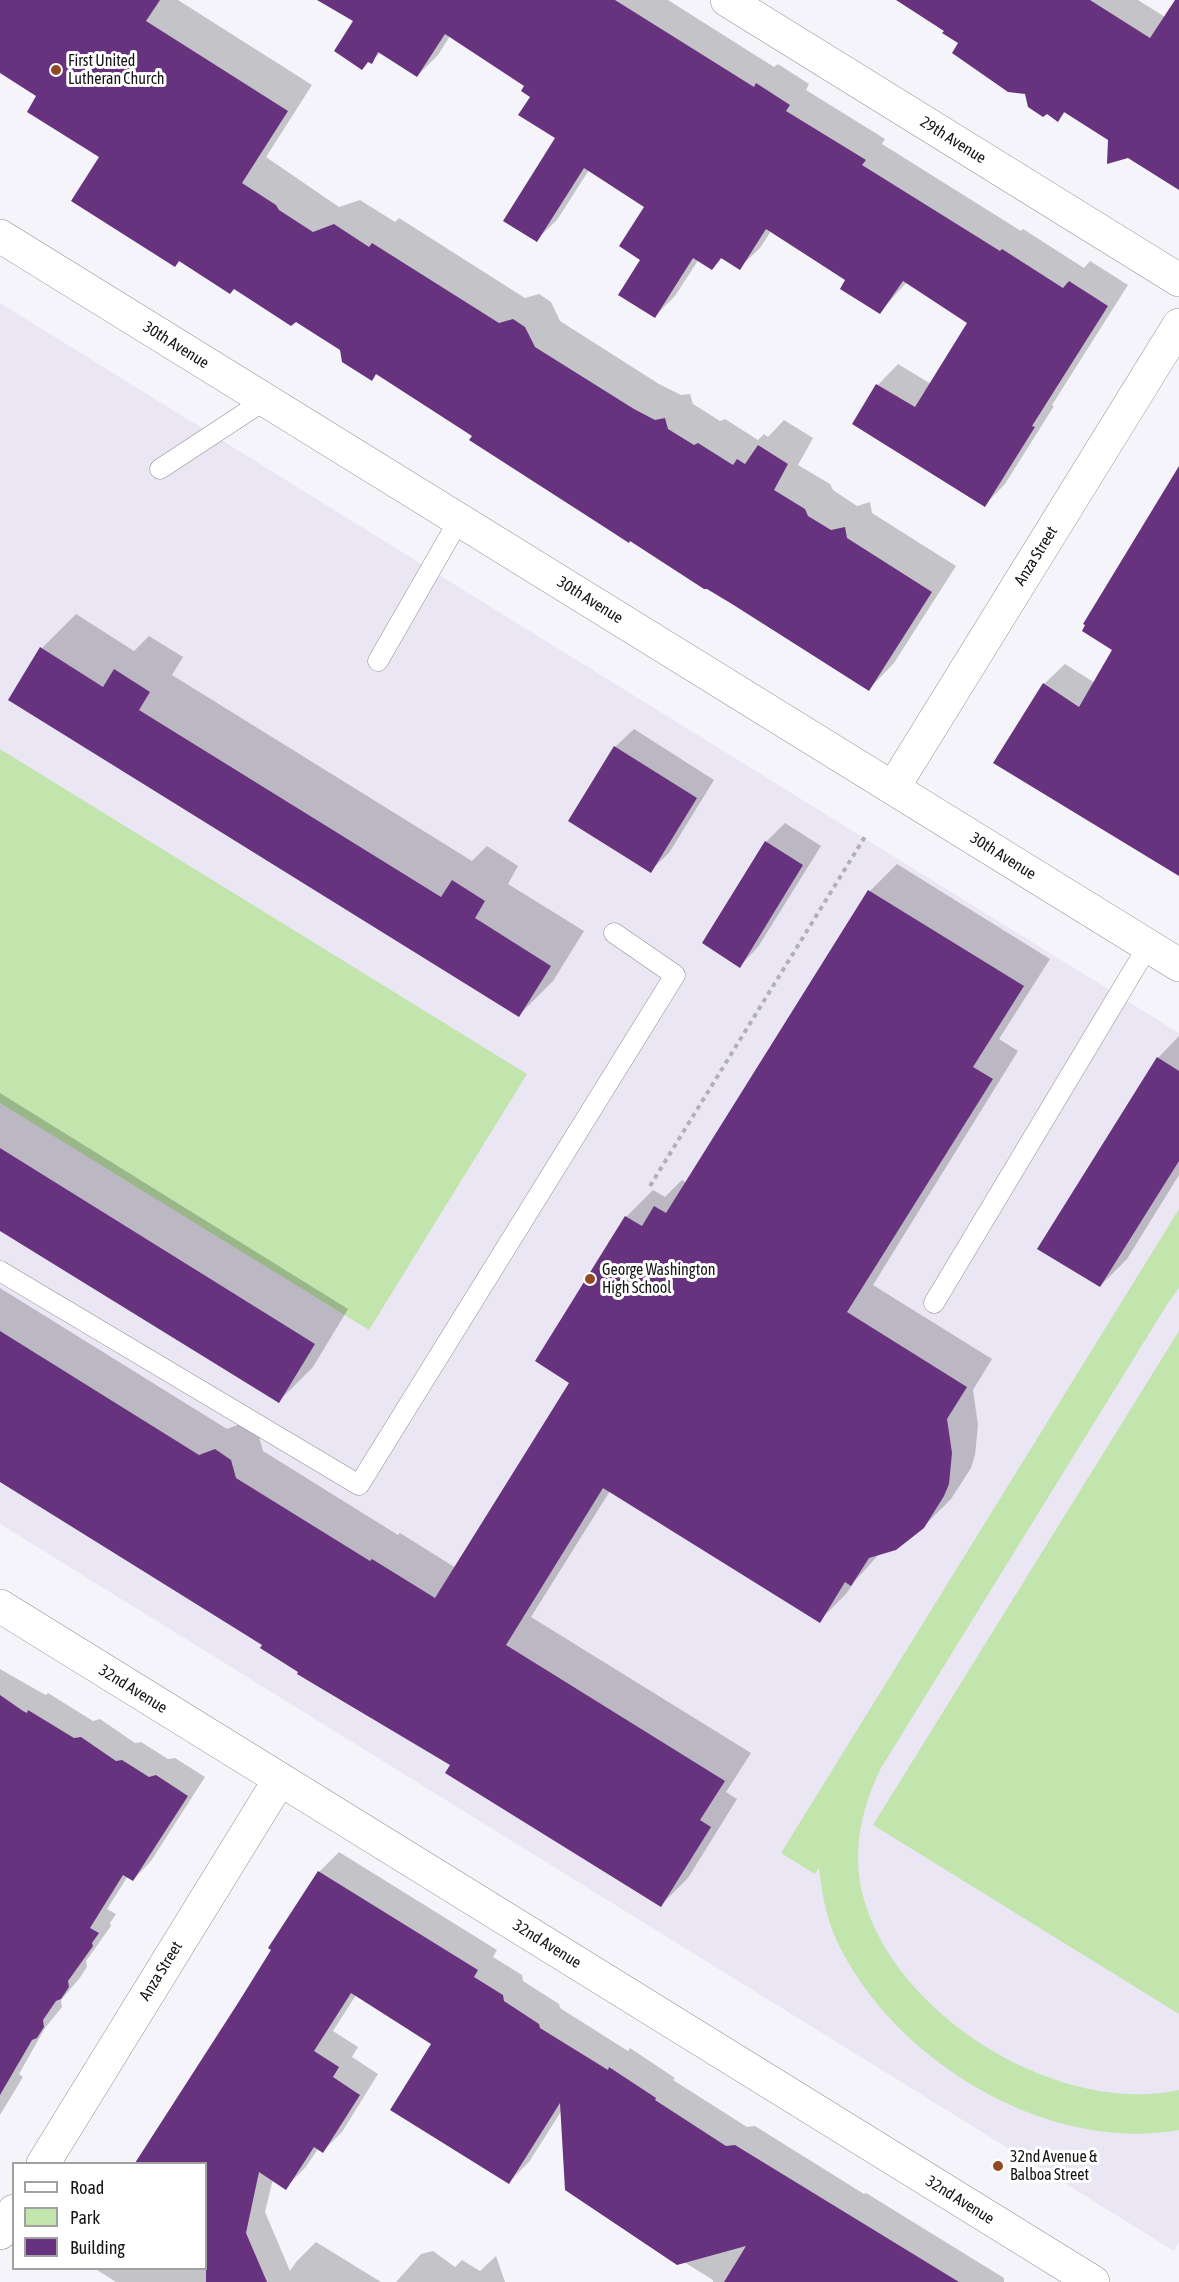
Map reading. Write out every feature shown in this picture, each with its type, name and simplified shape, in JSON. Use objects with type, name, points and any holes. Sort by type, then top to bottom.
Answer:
[{"type":"street","name":"29th Avenue","points":[[727,0],[1179,280]]},
{"type":"street","name":"30th Avenue","points":[[0,236],[1179,965]]},
{"type":"street","name":"Anza Street","points":[[893,788],[1179,325]]},
{"type":"street","name":"32nd Avenue","points":[[0,1606],[1093,2282]]},
{"type":"street","name":"Anza Street","points":[[44,2162],[280,1779]]},
{"type":"street","points":[[0,2233],[12,2214]]},
{"type":"lane","points":[[160,470],[266,400]]},
{"type":"lane","points":[[378,661],[459,520]]},
{"type":"lane","points":[[0,1271],[359,1485],[675,975],[614,933]]},
{"type":"lane","points":[[934,1303],[1148,946]]},
{"type":"path","points":[[650,1186],[866,835]]},
{"type":"shaded area","name":"George Washington High School","points":[[0,303],[1179,1033],[1179,2242],[1174,2251],[0,1524]]},
{"type":"green space","points":[[0,749],[527,1074],[369,1330],[0,1103]]},
{"type":"green space","points":[[1179,1209],[1179,1288],[881,1768],[862,1820],[858,1855],[862,1891],[867,1909],[887,1950],[915,1988],[952,2022],[993,2051],[1039,2074],[1086,2088],[1134,2094],[1179,2090],[1179,2130],[1128,2134],[1077,2127],[1027,2112],[978,2088],[934,2058],[894,2023],[861,1983],[833,1931],[825,1905],[819,1868],[815,1874],[781,1853]]},
{"type":"green space","points":[[1179,1331],[1179,2014],[873,1825]]},
{"type":"building","points":[[0,0],[160,0],[146,21],[288,111],[242,183],[313,232],[334,224],[369,247],[372,243],[499,323],[513,319],[525,327],[535,347],[634,409],[655,420],[665,418],[668,429],[694,445],[698,443],[733,465],[737,459],[745,464],[758,445],[788,464],[774,490],[805,509],[808,516],[831,530],[845,527],[847,538],[932,592],[869,691],[630,541],[629,543],[469,440],[472,436],[376,374],[372,381],[342,362],[340,350],[296,322],[291,326],[234,289],[230,294],[179,261],[175,267],[71,201],[99,157],[27,112],[36,96],[0,73]]},
{"type":"building","points":[[317,0],[615,0],[754,87],[756,83],[790,105],[786,111],[866,160],[862,165],[1000,251],[1002,249],[1063,288],[1069,281],[1108,306],[1032,426],[1035,427],[985,507],[852,424],[876,384],[915,407],[967,323],[903,281],[880,314],[840,289],[845,280],[766,229],[740,270],[721,258],[712,270],[693,258],[655,318],[618,295],[640,260],[619,246],[644,207],[584,168],[537,242],[503,221],[555,138],[518,115],[530,97],[521,91],[524,86],[445,34],[417,77],[378,52],[372,64],[368,62],[362,70],[334,51],[353,21]]},
{"type":"building","points":[[896,0],[1090,0],[1150,38],[1175,0],[1179,0],[1179,190],[1128,158],[1107,164],[1108,140],[1064,112],[1058,122],[1047,114],[1043,117],[1028,107],[1025,94],[1008,92],[952,53],[958,43],[942,33],[944,31]]},
{"type":"building","points":[[1179,466],[1179,876],[993,763],[1043,683],[1079,707],[1112,650],[1082,631],[1085,625],[1083,624]]},
{"type":"building","points":[[40,647],[103,687],[114,669],[150,692],[139,710],[441,897],[452,880],[485,901],[475,918],[551,966],[519,1017],[8,700]]},
{"type":"building","points":[[614,746],[697,798],[651,873],[568,821]]},
{"type":"building","points":[[765,841],[803,865],[740,968],[702,943]]},
{"type":"building","points":[[868,890],[1024,986],[973,1067],[993,1079],[847,1312],[967,1387],[947,1419],[952,1453],[949,1484],[944,1496],[924,1528],[896,1550],[869,1558],[851,1586],[845,1582],[820,1623],[603,1488],[506,1645],[725,1781],[700,1820],[711,1827],[661,1907],[445,1773],[450,1765],[297,1674],[298,1672],[260,1648],[262,1645],[0,1482],[0,1331],[199,1455],[215,1449],[231,1460],[236,1478],[370,1561],[372,1559],[435,1598],[569,1383],[535,1361],[625,1216],[642,1226],[654,1206],[666,1213]]},
{"type":"building","points":[[1157,1057],[1179,1071],[1179,1161],[1100,1287],[1037,1249]]},
{"type":"building","points":[[0,1148],[315,1344],[279,1403],[0,1231]]},
{"type":"building","points":[[0,1695],[23,1711],[27,1713],[28,1710],[74,1738],[81,1737],[116,1761],[122,1760],[149,1777],[156,1775],[188,1796],[133,1881],[123,1875],[90,1928],[99,1933],[92,1943],[93,1946],[68,1981],[69,1987],[61,1999],[56,2001],[43,2020],[44,2027],[37,2038],[32,2040],[0,2095]]},
{"type":"building","points":[[318,1871],[478,1970],[474,1977],[503,1995],[504,2001],[539,2024],[540,2028],[608,2070],[609,2067],[726,2146],[735,2145],[959,2282],[724,2282],[746,2246],[677,2265],[565,2190],[560,2103],[509,2184],[390,2110],[431,2044],[351,1993],[314,2051],[339,2067],[333,2077],[360,2095],[323,2153],[314,2147],[286,2190],[259,2172],[246,2233],[267,2282],[206,2282],[207,2162],[136,2162],[271,1950],[268,1948]]},
{"type":"place","name":"First United Lutheran Church","points":[[56,70]]},
{"type":"place","name":"George Washington High School","points":[[590,1279]]},
{"type":"place","name":"32nd Avenue & Balboa Street","points":[[998,2166]]}]
